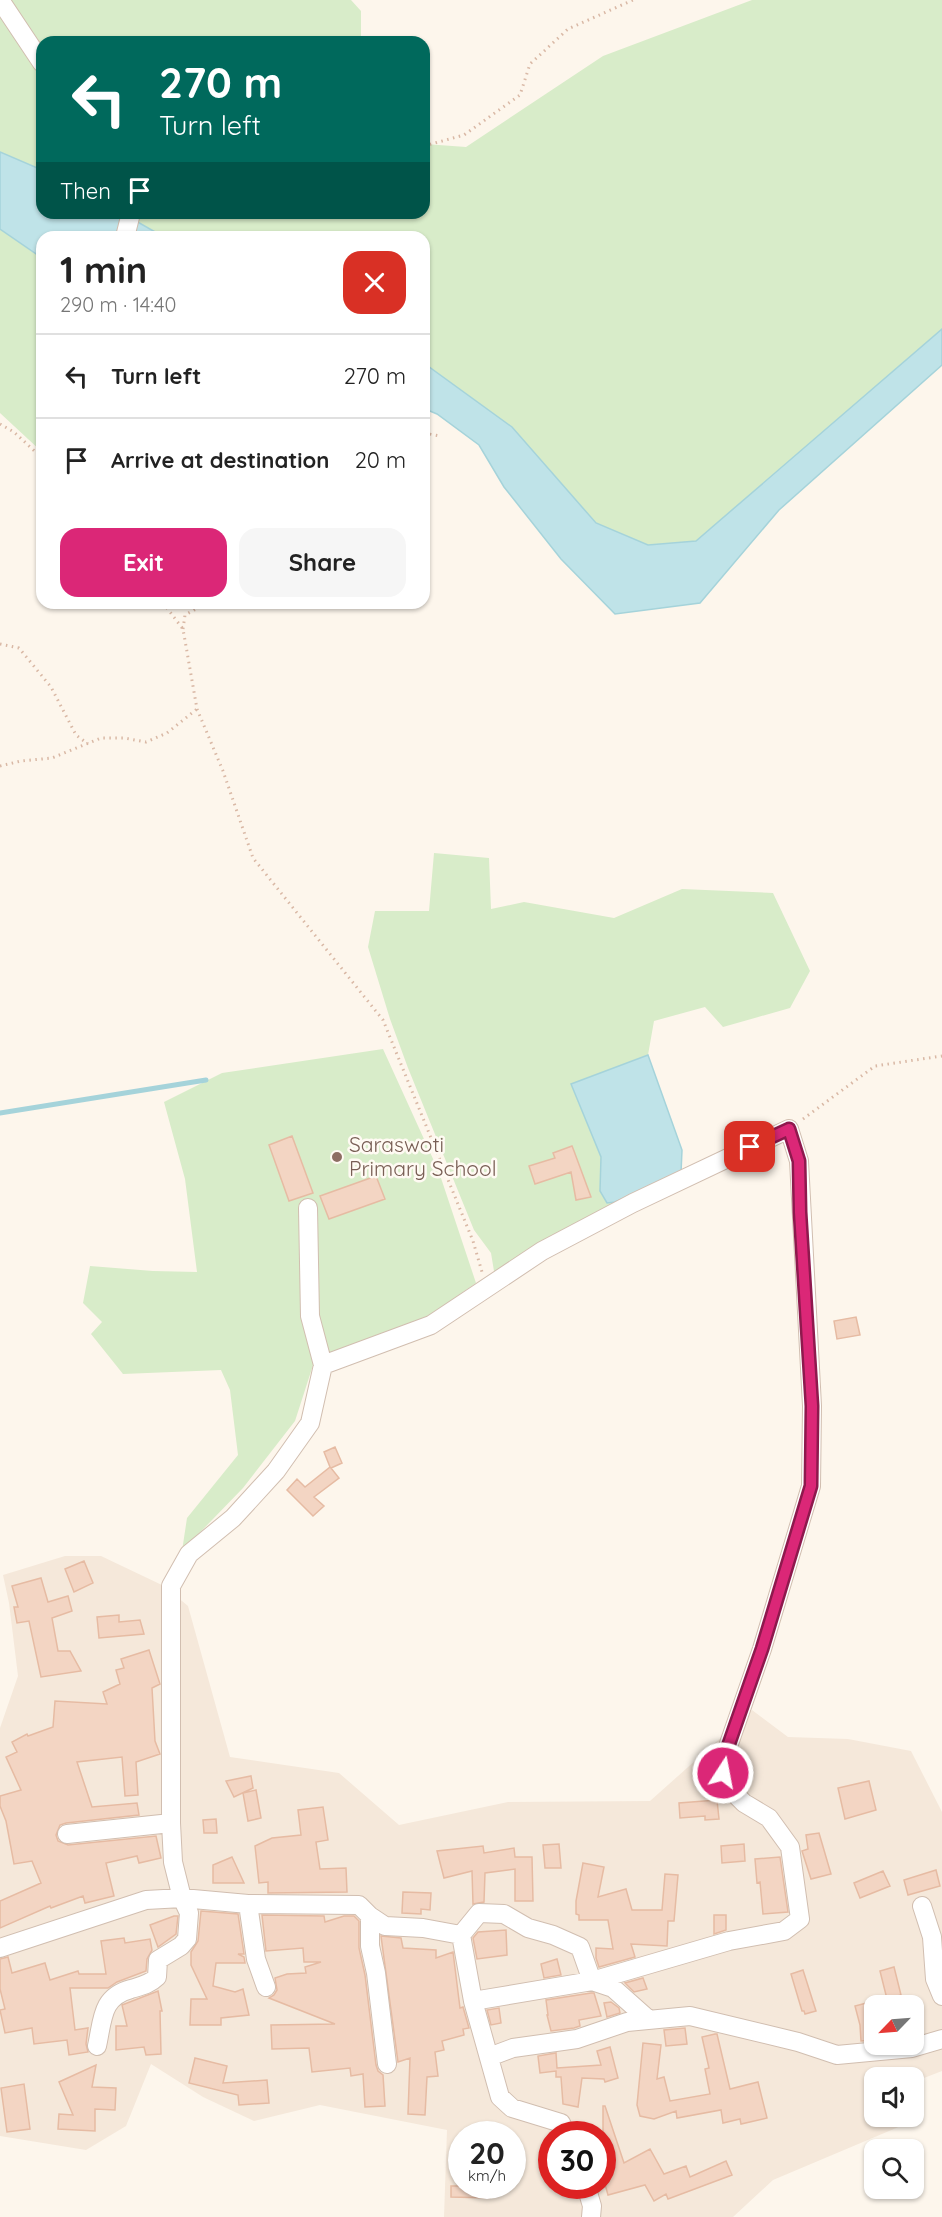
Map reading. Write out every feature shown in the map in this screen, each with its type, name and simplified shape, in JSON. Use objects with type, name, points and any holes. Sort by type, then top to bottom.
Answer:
[{"type":"street","points":[[0,0],[36,54]]},
{"type":"street","points":[[323,1365],[431,1325],[542,1251],[633,1203],[789,1129],[799,1161],[812,1406],[811,1486],[762,1649],[724,1758],[723,1773],[726,1785],[744,1803],[769,1818],[790,1847],[800,1919],[784,1931],[729,1941],[592,1981],[473,2001]]},
{"type":"street","points":[[97,2046],[107,2003],[122,1991],[152,1983],[158,1977],[158,1960],[188,1939],[189,1913],[182,1898],[173,1862],[171,1823],[171,1586],[189,1554],[233,1518],[276,1471],[310,1423],[323,1365],[310,1316],[308,1208]]},
{"type":"street","points":[[67,1834],[171,1823]]},
{"type":"street","points":[[0,1948],[146,1900],[182,1898],[248,1904],[359,1905],[385,1926],[423,1928],[461,1935]]},
{"type":"street","points":[[248,1904],[256,1959],[266,1987]]},
{"type":"street","points":[[922,1906],[932,1937],[935,1979],[942,1996]]},
{"type":"street","points":[[554,2121],[512,2108],[500,2097],[473,2001],[461,1935],[479,1913],[504,1914],[528,1928],[554,1935],[580,1947],[592,1981]]},
{"type":"street","points":[[370,1916],[370,1946],[376,1973],[387,2064]]},
{"type":"street","points":[[592,1981],[613,1988],[649,2020]]},
{"type":"street","points":[[489,2057],[513,2048],[577,2039],[627,2022],[690,2016],[798,2042],[837,2055],[912,2048],[942,2039]]},
{"type":"street","points":[[590,2199],[591,2217]]},
{"type":"path","points":[[430,144],[464,135],[520,95],[530,64],[568,29],[633,0]]},
{"type":"path","points":[[0,424],[14,432],[36,452]]},
{"type":"path","points":[[430,434],[440,436]]},
{"type":"path","points":[[168,609],[183,629]]},
{"type":"path","points":[[196,609],[185,615],[183,629],[197,709],[223,771],[253,858],[383,1020],[473,1241],[487,1288]]},
{"type":"path","points":[[0,644],[19,648],[51,687],[76,735],[88,744]]},
{"type":"path","points":[[0,766],[21,760],[52,758],[101,738],[124,738],[146,742],[167,733],[197,709]]},
{"type":"path","points":[[789,1129],[875,1066],[942,1056]]},
{"type":"shaded area","points":[[65,1556],[101,1556],[164,1586],[188,1606],[230,1757],[339,1773],[399,1825],[508,1802],[650,1801],[752,1710],[788,1737],[848,1739],[911,1751],[942,1812],[942,2071],[924,2078],[924,2067],[864,2067],[864,2127],[899,2127],[870,2139],[864,2139],[864,2142],[773,2180],[733,2217],[444,2217],[447,2130],[320,2105],[254,2121],[203,2097],[151,2064],[126,2126],[86,2150],[0,2136],[0,1728],[18,1676],[9,1603],[3,1575]]},
{"type":"green space","points":[[0,0],[351,0],[361,11],[361,36],[36,36],[36,167],[0,152]]},
{"type":"green space","points":[[752,0],[942,0],[942,329],[697,541],[648,545],[596,523],[512,427],[430,368],[430,231],[154,231],[132,219],[430,219],[430,144],[466,147],[603,56]]},
{"type":"green space","points":[[0,229],[36,254],[36,446],[0,413]]},
{"type":"green space","points":[[434,853],[489,858],[491,909],[524,902],[614,918],[682,889],[773,893],[810,971],[790,1008],[723,1027],[705,1007],[654,1021],[648,1055],[571,1084],[601,1157],[600,1191],[607,1203],[615,1202],[495,1277],[491,1253],[474,1230],[408,1068],[368,947],[375,911],[429,911]]},
{"type":"green space","points":[[383,1049],[439,1172],[476,1283],[427,1317],[315,1359],[295,1421],[243,1488],[182,1551],[187,1518],[238,1455],[230,1390],[221,1370],[123,1374],[91,1334],[102,1322],[83,1303],[90,1266],[197,1272],[185,1179],[164,1102],[222,1073]]},
{"type":"water","points":[[0,152],[36,167],[36,219],[132,219],[154,231],[36,231],[36,254],[0,229]]},
{"type":"water","points":[[942,329],[942,365],[779,510],[700,603],[615,614],[561,559],[504,487],[479,445],[430,411],[430,368],[512,427],[596,523],[648,545],[696,541]]},
{"type":"water","points":[[648,1055],[682,1150],[681,1173],[615,1202],[607,1203],[600,1191],[601,1157],[571,1084]]},
{"type":"building","points":[[292,1136],[313,1193],[289,1201],[269,1145]]},
{"type":"building","points":[[572,1146],[591,1197],[576,1200],[571,1172],[535,1184],[529,1166],[555,1158],[553,1153]]},
{"type":"building","points":[[376,1176],[385,1199],[329,1219],[320,1196]]},
{"type":"building","points":[[856,1317],[860,1335],[837,1339],[834,1321]]},
{"type":"building","points":[[335,1447],[342,1463],[331,1468],[339,1478],[314,1497],[324,1506],[313,1516],[287,1490],[297,1479],[305,1487],[330,1467],[324,1452]]},
{"type":"building","points":[[84,1561],[93,1583],[74,1592],[65,1569]]},
{"type":"building","points":[[41,1578],[48,1602],[68,1596],[72,1611],[52,1618],[58,1651],[70,1651],[81,1671],[41,1677],[29,1621],[17,1623],[14,1607],[18,1607],[12,1586]]},
{"type":"building","points":[[119,1615],[119,1622],[140,1620],[144,1634],[99,1638],[97,1617]]},
{"type":"building","points":[[149,1650],[160,1684],[152,1688],[155,1741],[160,1754],[136,1762],[138,1795],[125,1796],[122,1757],[77,1762],[92,1807],[137,1803],[139,1815],[66,1823],[60,1825],[56,1835],[58,1841],[68,1845],[156,1836],[161,1858],[139,1863],[137,1856],[106,1863],[114,1896],[85,1903],[83,1896],[51,1908],[50,1906],[0,1928],[0,1901],[41,1883],[32,1861],[14,1864],[6,1821],[0,1806],[0,1796],[21,1790],[6,1757],[17,1752],[12,1742],[27,1734],[28,1736],[53,1727],[55,1701],[107,1704],[103,1692],[120,1684],[116,1670],[124,1668],[121,1659]]},
{"type":"building","points":[[251,1776],[253,1788],[234,1797],[226,1781]]},
{"type":"building","points":[[869,1781],[876,1810],[845,1819],[838,1788]]},
{"type":"building","points":[[256,1790],[261,1818],[248,1821],[243,1793]]},
{"type":"building","points":[[717,1800],[719,1819],[705,1820],[705,1816],[680,1818],[679,1803]]},
{"type":"building","points":[[323,1807],[328,1840],[316,1842],[320,1869],[346,1868],[347,1892],[268,1893],[268,1882],[259,1883],[255,1846],[272,1838],[301,1835],[298,1810]]},
{"type":"building","points":[[216,1819],[217,1833],[204,1833],[203,1820]]},
{"type":"building","points":[[819,1833],[831,1874],[811,1879],[802,1851],[808,1849],[806,1835]]},
{"type":"building","points":[[559,1844],[561,1868],[545,1868],[543,1845]]},
{"type":"building","points":[[744,1844],[745,1861],[722,1863],[721,1846]]},
{"type":"building","points":[[483,1846],[484,1853],[514,1848],[515,1857],[532,1857],[533,1901],[515,1901],[515,1869],[485,1873],[484,1902],[473,1904],[472,1871],[444,1878],[437,1851]]},
{"type":"building","points":[[232,1857],[244,1883],[213,1883],[213,1865]]},
{"type":"building","points":[[780,1857],[788,1912],[763,1914],[755,1859]]},
{"type":"building","points":[[583,1863],[604,1867],[598,1897],[626,1889],[632,1910],[662,1910],[665,1874],[678,1875],[674,1921],[668,1921],[667,1946],[631,1944],[635,1957],[599,1967],[596,1948],[613,1949],[608,1920],[579,1920],[579,1915],[576,1914]]},
{"type":"building","points":[[936,1870],[940,1886],[908,1895],[904,1880]]},
{"type":"building","points":[[883,1871],[890,1886],[860,1898],[854,1883]]},
{"type":"building","points":[[403,1892],[431,1893],[430,1910],[421,1909],[421,1914],[402,1913]]},
{"type":"building","points":[[201,1911],[238,1914],[244,1954],[238,1954],[244,1957],[245,1963],[216,1963],[213,1986],[235,1992],[243,1989],[249,2015],[221,2018],[221,2025],[190,2025],[191,1999],[207,1999],[191,1965],[191,1952],[198,1941]]},
{"type":"building","points":[[262,1915],[324,1916],[325,1922],[344,1916],[354,1916],[359,1921],[359,1948],[365,1975],[376,2065],[378,2071],[383,2075],[385,2106],[365,2107],[363,2074],[351,2076],[350,2068],[312,2072],[309,2048],[272,2049],[271,2025],[335,2024],[269,1998],[277,1990],[275,1978],[287,1974],[306,1973],[305,1967],[321,1962],[304,1962],[303,1948],[266,1951]]},
{"type":"building","points":[[714,1915],[726,1915],[726,1930],[714,1934]]},
{"type":"building","points":[[178,1916],[176,1934],[158,1947],[150,1925]]},
{"type":"building","points":[[506,1930],[507,1955],[477,1959],[473,1938],[478,1932]]},
{"type":"building","points":[[381,1936],[401,1938],[403,1948],[436,1950],[436,1958],[453,1952],[460,2008],[463,2007],[469,2028],[463,2029],[464,2035],[442,2041],[444,2050],[435,2052],[438,2076],[427,2077],[425,2115],[408,2114],[410,2058],[398,2062]]},
{"type":"building","points":[[124,1938],[125,1943],[150,1939],[152,1950],[147,1959],[146,1971],[117,1982],[108,1988],[70,1988],[75,2030],[88,2028],[86,2044],[88,2052],[69,2055],[67,2040],[34,2044],[32,2028],[5,2033],[0,2010],[5,2009],[0,1989],[0,1959],[8,1957],[12,1973],[45,1963],[50,1980],[78,1971],[79,1974],[106,1974],[101,1941]]},
{"type":"building","points":[[557,1959],[561,1975],[544,1978],[541,1964]]},
{"type":"building","points":[[894,1967],[901,1995],[886,1995],[880,1971]]},
{"type":"building","points":[[803,1970],[816,2011],[805,2014],[802,2011],[791,1974]]},
{"type":"building","points":[[643,1978],[647,1989],[634,1992],[625,1983]]},
{"type":"building","points":[[158,1991],[162,2011],[160,2011],[161,2054],[146,2055],[144,2047],[116,2050],[116,2026],[127,2026],[122,2005]]},
{"type":"building","points":[[594,1993],[601,2016],[579,2020],[580,2026],[574,2028],[551,2031],[546,2000]]},
{"type":"building","points":[[611,2002],[619,2008],[620,2013],[607,2017],[604,2003]]},
{"type":"building","points":[[864,2004],[864,2041],[861,2041],[855,2006]]},
{"type":"building","points":[[499,2008],[501,2023],[491,2025],[487,2010]]},
{"type":"building","points":[[685,2028],[687,2044],[666,2046],[664,2030]]},
{"type":"building","points":[[717,2034],[730,2089],[758,2082],[767,2118],[741,2124],[740,2119],[723,2123],[721,2110],[677,2118],[676,2111],[654,2119],[640,2116],[637,2105],[643,2043],[661,2045],[657,2079],[664,2077],[670,2101],[710,2094],[705,2069],[709,2068],[702,2037]]},
{"type":"building","points":[[610,2047],[618,2078],[605,2082],[604,2079],[582,2078],[578,2107],[563,2104],[561,2077],[556,2077],[556,2071],[540,2073],[538,2056],[556,2053],[557,2068],[601,2065],[597,2051]]},
{"type":"building","points":[[195,2058],[227,2066],[223,2083],[267,2080],[269,2103],[239,2105],[238,2095],[189,2083]]},
{"type":"building","points":[[96,2065],[92,2087],[116,2088],[115,2110],[95,2109],[95,2131],[58,2129],[59,2114],[73,2115],[59,2082]]},
{"type":"building","points":[[24,2084],[30,2129],[7,2132],[1,2088]]},
{"type":"building","points":[[603,2106],[605,2106],[610,2121],[603,2121]]},
{"type":"building","points":[[616,2139],[624,2163],[650,2149],[664,2174],[686,2166],[690,2177],[726,2161],[732,2175],[668,2199],[666,2194],[654,2201],[645,2185],[616,2193]]},
{"type":"waterway","points":[[0,1113],[206,1080]]},
{"type":"place","name":"Saraswoti Primary School","points":[[337,1157]]},
{"type":"route","points":[[723,1773],[724,1758],[762,1649],[811,1486],[812,1406],[799,1161],[789,1129],[750,1147]]}]
